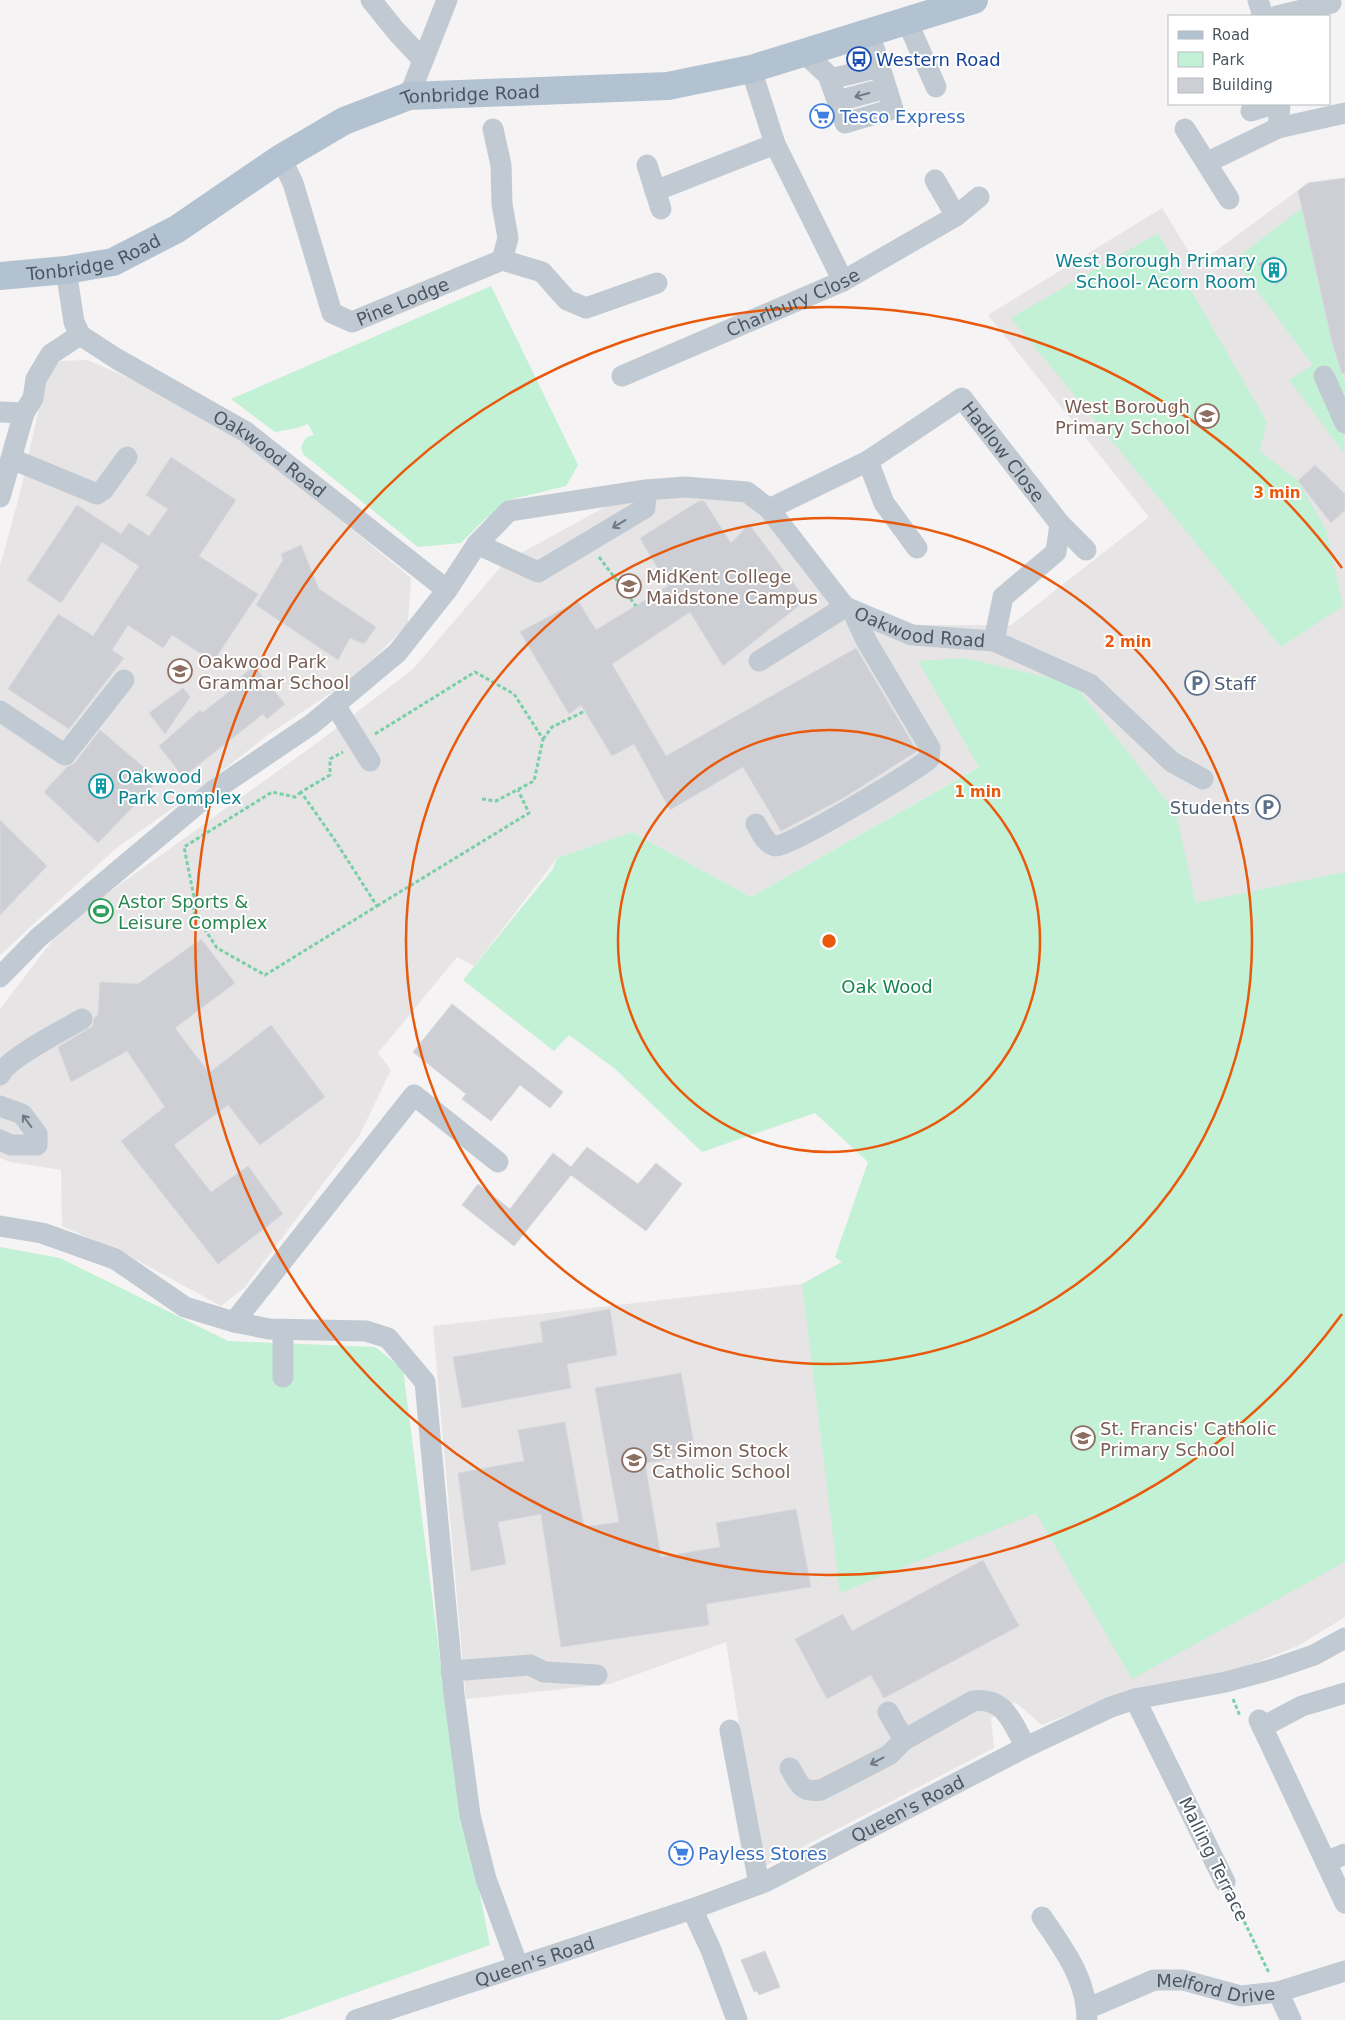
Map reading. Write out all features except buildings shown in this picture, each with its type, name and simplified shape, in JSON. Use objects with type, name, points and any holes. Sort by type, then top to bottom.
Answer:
[{"type":"main road","name":"Tonbridge Road","points":[[0,276],[66,270],[113,262],[177,229],[281,158],[344,121],[409,96],[668,86],[751,69],[974,0]]},
{"type":"street","points":[[371,0],[396,31],[424,60]]},
{"type":"street","points":[[409,96],[447,0]]},
{"type":"street","points":[[1258,0],[1263,15]]},
{"type":"street","points":[[1282,15],[1331,3]]},
{"type":"street","points":[[907,21],[936,87]]},
{"type":"street","points":[[804,53],[828,75],[845,123],[893,109],[870,32]]},
{"type":"street","points":[[830,79],[880,67]]},
{"type":"street","points":[[751,69],[775,144],[843,281]]},
{"type":"street","points":[[1251,111],[1271,105]]},
{"type":"street","points":[[1278,128],[1280,105]]},
{"type":"street","points":[[1208,162],[1278,128],[1345,113]]},
{"type":"street","points":[[493,129],[501,165],[502,204],[508,238],[502,260],[542,272],[567,300],[586,308],[657,283]]},
{"type":"street","points":[[1185,129],[1208,162],[1229,199]]},
{"type":"street","points":[[647,165],[658,200],[775,144]]},
{"type":"street","name":"Pine Lodge","points":[[281,158],[293,183],[332,313],[352,322],[502,260]]},
{"type":"street","points":[[935,180],[956,216]]},
{"type":"street","name":"Charlbury Close","points":[[622,376],[843,281],[956,216],[979,196]]},
{"type":"street","points":[[0,497],[9,447],[33,398],[36,379],[51,354],[80,335],[74,322],[66,270]]},
{"type":"street","name":"Oakwood Road","points":[[80,335],[117,359],[246,432],[447,590]]},
{"type":"street","points":[[1324,376],[1345,423]]},
{"type":"street","name":"Hadlow Close","points":[[770,509],[868,461],[962,398],[1060,524],[1086,550]]},
{"type":"street","points":[[0,412],[24,413]]},
{"type":"street","points":[[9,447],[97,494],[103,490],[127,457]]},
{"type":"street","points":[[868,461],[884,503],[917,548]]},
{"type":"street","name":"Oakwood Road","points":[[0,977],[38,938],[213,791],[312,724],[397,653],[447,590],[477,544],[510,511],[646,490],[686,487],[747,492],[770,509],[848,608],[912,635],[994,641],[1090,684],[1172,762],[1204,779]]},
{"type":"street","points":[[477,544],[538,572],[645,508],[646,490]]},
{"type":"street","points":[[994,641],[1003,597],[1056,552],[1060,524]]},
{"type":"street","points":[[756,824],[768,842],[773,846],[788,843],[817,828],[929,759],[930,748],[848,608],[759,661]]},
{"type":"street","points":[[0,711],[65,755],[124,680]]},
{"type":"street","points":[[335,705],[364,753]]},
{"type":"street","points":[[0,1075],[9,1064],[82,1019]]},
{"type":"street","points":[[234,1322],[414,1095],[498,1162]]},
{"type":"street","points":[[0,1106],[22,1114],[37,1134],[37,1145],[11,1145],[0,1140]]},
{"type":"street","points":[[0,1226],[42,1233],[115,1260],[185,1307],[234,1322],[269,1330],[366,1331],[388,1338],[425,1382],[451,1671],[470,1815],[486,1880],[518,1966]]},
{"type":"street","points":[[283,1330],[283,1377]]},
{"type":"street","name":"Queen's Road","points":[[356,2020],[692,1909],[759,1884],[1026,1747],[1111,1707],[1135,1699],[1226,1682],[1314,1655],[1345,1638]]},
{"type":"street","points":[[451,1671],[530,1666],[544,1672],[597,1674]]},
{"type":"street","points":[[1345,1693],[1302,1706],[1260,1724],[1336,1858],[1345,1903]]},
{"type":"street","name":"Malling Terrace","points":[[1135,1699],[1225,1882]]},
{"type":"street","points":[[790,1768],[801,1786],[811,1792],[821,1790],[889,1755],[904,1740],[973,1701],[982,1700],[995,1702],[1004,1709],[1026,1747]]},
{"type":"street","points":[[888,1712],[904,1740]]},
{"type":"street","points":[[730,1730],[759,1884]]},
{"type":"street","points":[[692,1909],[711,1950],[737,2020]]},
{"type":"street","name":"Melford Drive","points":[[1042,1917],[1074,1966],[1087,2012],[1096,2005],[1154,1980],[1183,1980],[1242,1996],[1278,1992],[1345,1971]]},
{"type":"street","points":[[1278,1992],[1291,2020]]},
{"type":"path","points":[[588,542],[636,606]]},
{"type":"path","points":[[518,790],[528,813],[265,975],[217,948],[193,911],[194,897],[184,846],[272,792],[294,796],[330,775],[330,759],[364,753],[474,672],[514,694],[543,739]]},
{"type":"path","points":[[482,799],[496,801],[534,781],[543,739],[552,727],[585,711]]},
{"type":"path","points":[[301,792],[334,838],[377,906]]},
{"type":"path","points":[[1226,1682],[1239,1715],[1260,1724]]},
{"type":"path","name":"Malling Terrace","points":[[1225,1882],[1278,1992]]},
{"type":"shaded area","points":[[1345,178],[1345,1617],[1298,1646],[1228,1673],[1117,1695],[1042,1725],[1015,1702],[991,1718],[994,1748],[762,1868],[726,1642],[610,1684],[466,1699],[433,1326],[802,1284],[857,1254],[1170,909],[918,661],[980,766],[751,897],[632,832],[557,858],[474,966],[457,957],[378,1053],[391,1070],[359,1136],[244,1288],[221,1306],[135,1259],[62,1226],[61,1170],[10,1162],[0,1158],[0,1009],[65,924],[317,743],[413,669],[505,562],[607,506],[718,481],[741,499],[857,603],[910,625],[1011,625],[1149,517],[988,315],[1162,208],[1197,265],[1308,183]]},
{"type":"shaded area","name":"Oakwood Park Grammar School","points":[[88,360],[146,386],[245,441],[411,578],[408,624],[343,685],[269,734],[194,793],[115,849],[0,955],[0,566],[19,497],[47,373],[60,361]]},
{"type":"green space","points":[[1302,208],[1332,341],[1345,383],[1344,453],[1289,380],[1313,365],[1234,260]]},
{"type":"green space","points":[[1158,233],[1267,422],[1260,451],[1298,481],[1326,530],[1343,606],[1281,647],[1011,318]]},
{"type":"green space","points":[[491,286],[578,465],[566,486],[513,499],[484,520],[461,543],[418,547],[303,454],[301,446],[307,437],[314,435],[308,424],[275,432],[231,399]]},
{"type":"green space","name":"St. Francis' Catholic Primary School","points":[[964,658],[1073,683],[1176,813],[1196,903],[1345,872],[1345,1562],[1132,1679],[1036,1513],[840,1593],[802,1284],[842,1262],[835,1257],[868,1162],[815,1113],[702,1152],[614,1068],[569,1035],[554,1051],[463,980],[553,869],[557,858],[632,832],[751,897],[979,767],[918,661]]},
{"type":"green space","points":[[0,1247],[60,1258],[228,1341],[375,1347],[403,1369],[452,1753],[490,1945],[279,2020],[0,2020]]},
{"type":"place","name":"Western Road","points":[[859,59]]},
{"type":"place","name":"Tesco Express","points":[[822,116]]},
{"type":"place","name":"West Borough Primary School- Acorn Room","points":[[1274,270]]},
{"type":"place","name":"West Borough Primary School","points":[[1207,416]]},
{"type":"place","name":"MidKent College Maidstone Campus","points":[[629,586]]},
{"type":"place","name":"Oakwood Park Grammar School","points":[[180,671]]},
{"type":"place","name":"Staff","points":[[1197,683]]},
{"type":"place","name":"Oakwood Park Complex","points":[[101,786]]},
{"type":"place","name":"Students","points":[[1268,807]]},
{"type":"place","name":"Astor Sports & Leisure Complex","points":[[101,911]]},
{"type":"place","name":"St. Francis' Catholic Primary School","points":[[1083,1438]]},
{"type":"place","name":"St Simon Stock Catholic School","points":[[634,1460]]},
{"type":"place","name":"Payless Stores","points":[[681,1853]]},
{"type":"park label","name":"Oak Wood","points":[[887,986]]}]
